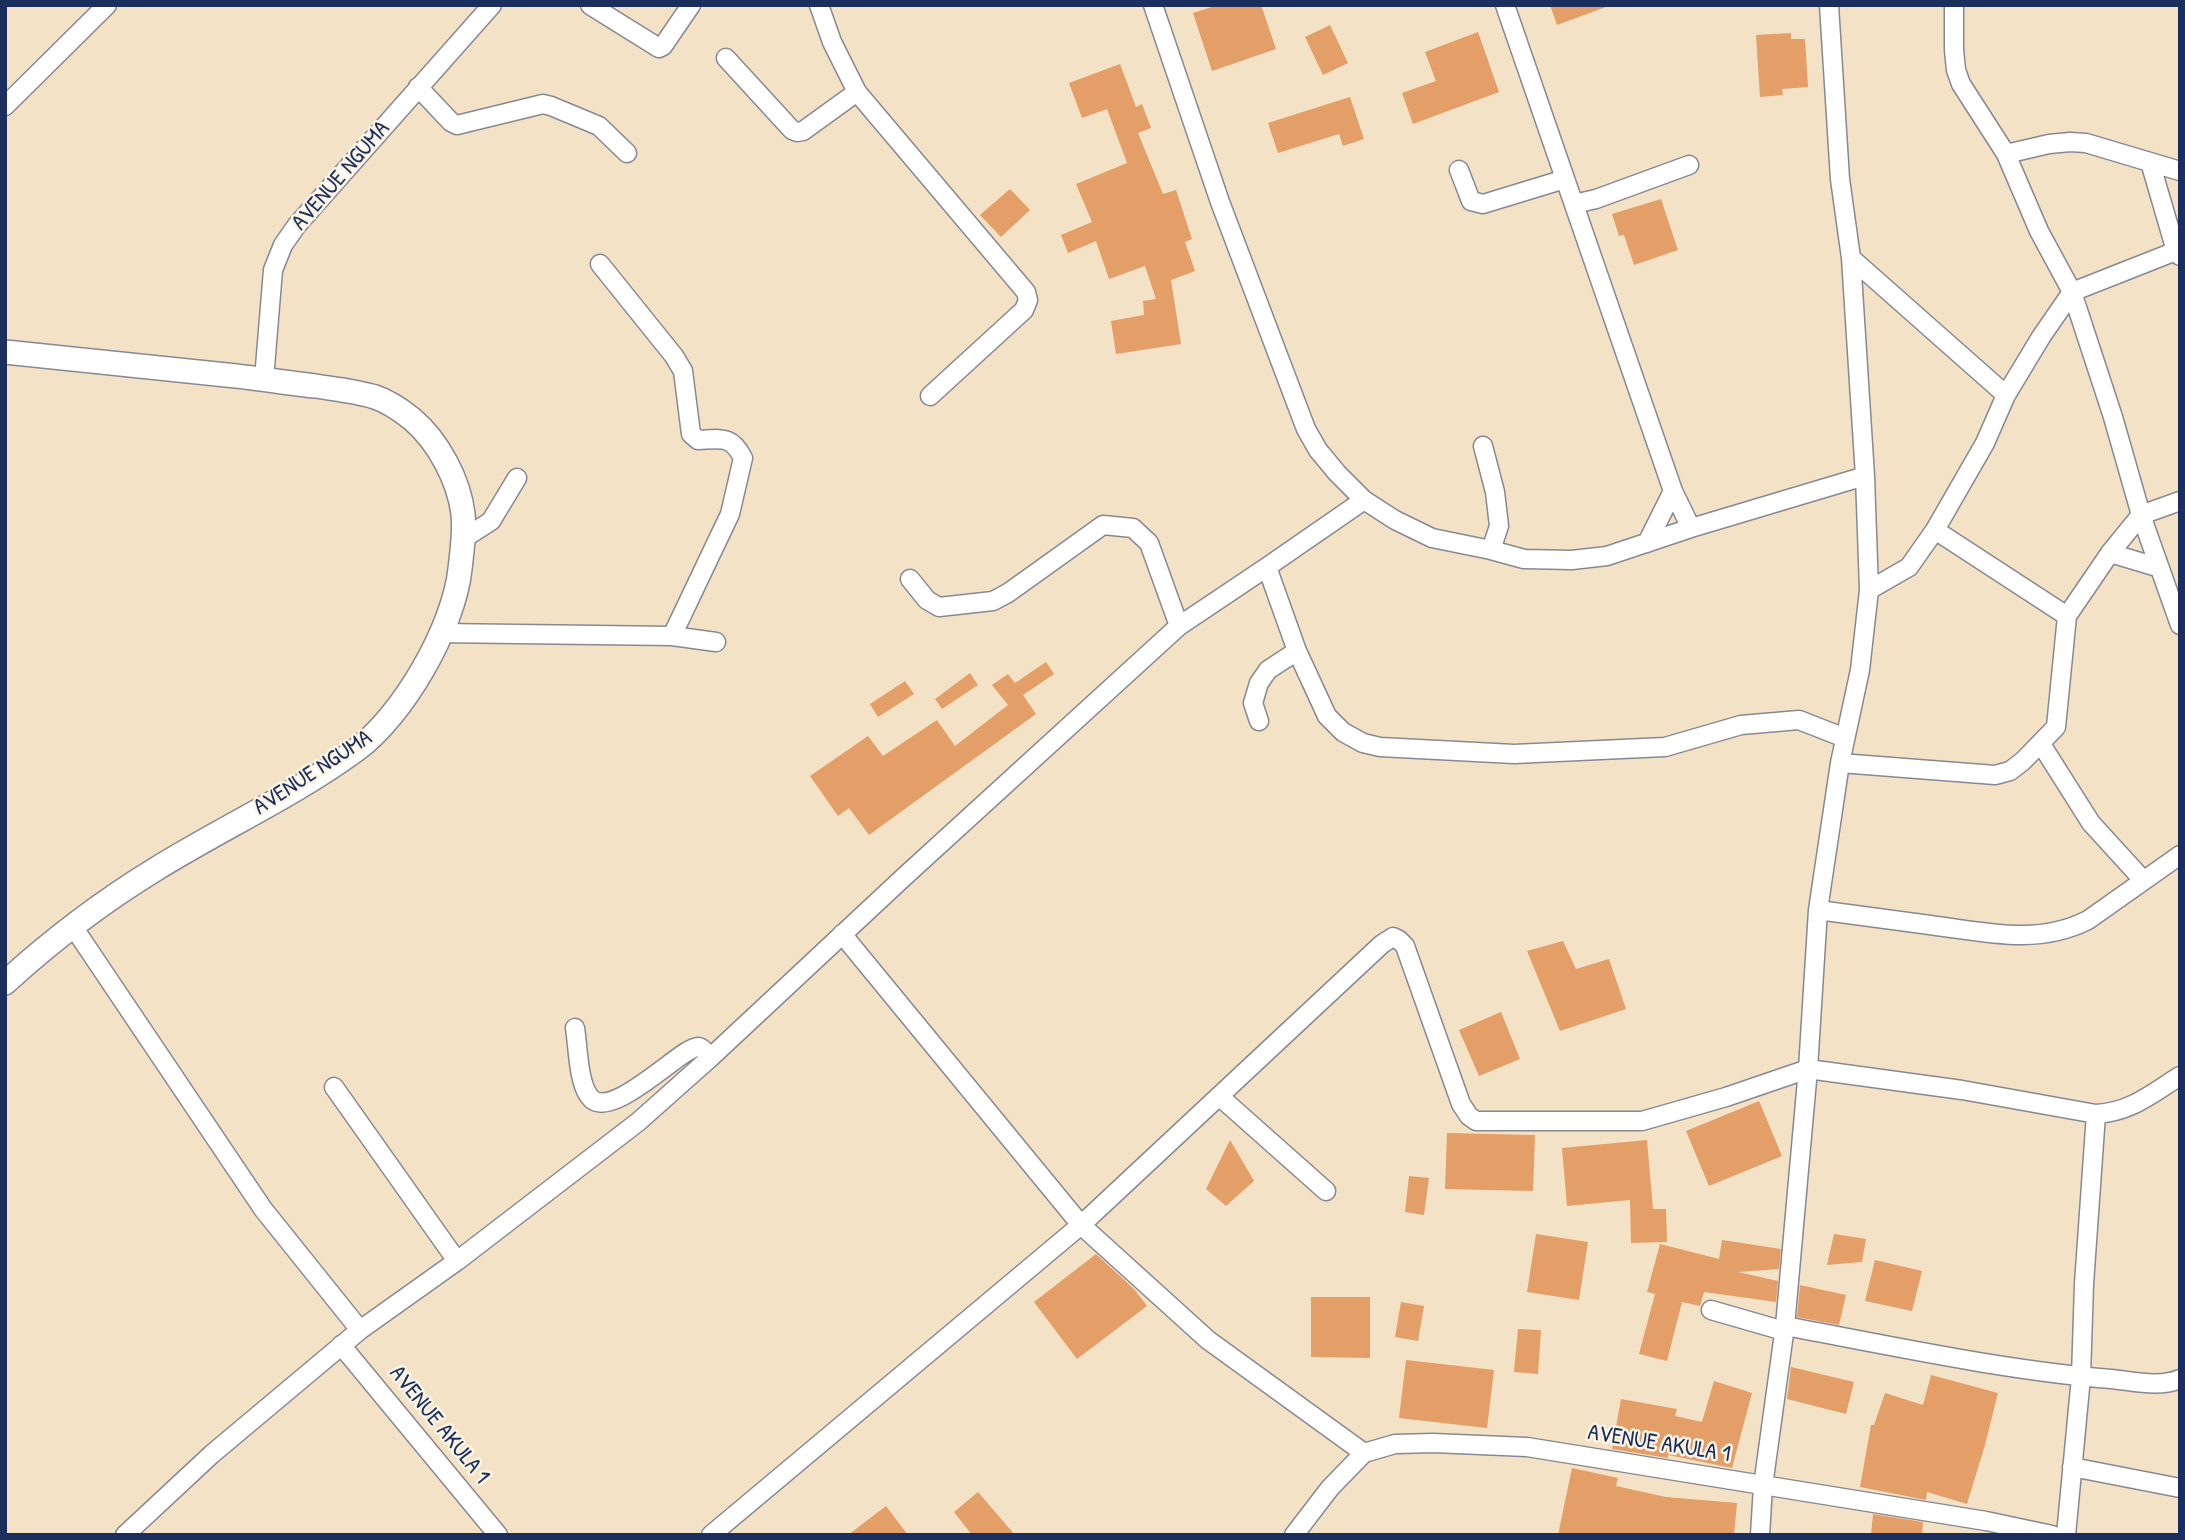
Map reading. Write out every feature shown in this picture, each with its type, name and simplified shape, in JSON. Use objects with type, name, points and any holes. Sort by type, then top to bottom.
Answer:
[{"type":"main road","name":"AVENUE NGUMA","points":[[5,352],[264,379],[378,398],[411,418],[431,440],[457,486],[463,514],[459,578],[440,634],[415,683],[387,723],[357,750],[155,869],[72,925],[5,983]]},
{"type":"street","points":[[5,106],[107,5]]},
{"type":"street","name":"AVENUE NGUMA","points":[[264,379],[270,289],[273,270],[283,245],[297,225],[492,5]]},
{"type":"street","points":[[590,5],[659,48],[691,5]]},
{"type":"street","points":[[819,5],[832,42],[857,92],[1026,292],[1028,300],[1024,310],[930,396]]},
{"type":"street","points":[[1153,5],[1220,202],[1306,429],[1324,458],[1364,500],[1395,520],[1432,538],[1524,559],[1572,560],[1607,556],[1865,476]]},
{"type":"street","points":[[1505,5],[1673,491],[1691,528]]},
{"type":"street","points":[[1759,1535],[1784,1328],[1808,1069],[1818,911],[1840,763],[1860,670],[1869,590],[1865,476],[1851,258],[1840,179],[1829,5]]},
{"type":"street","points":[[1954,5],[1954,50],[1959,77],[1967,95],[2006,155],[2039,231],[2072,292],[2113,417],[2141,515],[2180,625]]},
{"type":"street","points":[[726,58],[792,130],[797,132],[803,131],[857,92]]},
{"type":"street","points":[[418,87],[457,125],[543,104],[599,126],[627,153]]},
{"type":"street","points":[[2006,155],[2049,144],[2087,143],[2180,171]]},
{"type":"street","points":[[1869,590],[1909,567],[1935,530],[1986,443],[2006,395],[2072,292],[2178,254],[2150,162]]},
{"type":"street","points":[[1574,204],[1596,199],[1689,165]]},
{"type":"street","points":[[1459,170],[1471,201],[1483,204],[1565,179]]},
{"type":"street","points":[[1851,258],[2006,395]]},
{"type":"street","points":[[600,264],[683,371],[691,434],[698,440],[724,439],[735,444],[743,458],[730,514],[672,636]]},
{"type":"street","points":[[1483,446],[1495,492],[1499,526],[1491,550]]},
{"type":"street","points":[[463,539],[491,521],[517,478]]},
{"type":"street","points":[[1647,543],[1673,491]]},
{"type":"street","points":[[125,1535],[212,1454],[360,1329],[457,1261],[638,1122],[1179,626],[1364,500]]},
{"type":"street","points":[[1840,763],[1995,775],[2010,771],[2056,727],[2067,615],[2110,553],[2141,515],[2180,501]]},
{"type":"street","points":[[910,579],[927,600],[939,607],[993,601],[1103,524],[1133,528],[1149,543],[1179,626]]},
{"type":"street","points":[[1935,530],[2067,615]]},
{"type":"street","points":[[2110,553],[2160,568]]},
{"type":"street","points":[[1267,568],[1297,651],[1327,716],[1343,732],[1363,743],[1380,747],[1514,754],[1665,747],[1741,725],[1799,720],[1845,738]]},
{"type":"street","points":[[440,634],[672,636],[716,642]]},
{"type":"street","points":[[1259,721],[1253,703],[1259,683],[1268,670],[1297,651]]},
{"type":"street","points":[[2041,744],[2091,823],[2143,880]]},
{"type":"street","points":[[1818,911],[2009,935],[2052,933],[2088,920],[2180,856]]},
{"type":"street","points":[[72,925],[263,1209],[360,1329]]},
{"type":"street","points":[[842,934],[1081,1225],[1208,1340],[1364,1453],[1330,1488],[1294,1535]]},
{"type":"street","points":[[711,1535],[1081,1225],[1393,937],[1405,946],[1461,1104],[1476,1121],[1642,1121],[1726,1097],[1808,1069],[1962,1090],[2096,1114],[2115,1113],[2127,1109],[2180,1076]]},
{"type":"street","points":[[575,1028],[583,1084],[590,1098],[596,1102],[605,1102],[631,1091],[651,1079],[688,1049],[696,1046],[702,1048],[710,1058]]},
{"type":"street","points":[[334,1087],[457,1261]]},
{"type":"street","points":[[1219,1096],[1326,1191]]},
{"type":"street","points":[[2066,1535],[2081,1377],[2084,1284],[2096,1114]]},
{"type":"street","points":[[1711,1310],[1784,1328],[2081,1377],[2164,1384],[2180,1379]]},
{"type":"street","name":"AVENUE AKULA 1","points":[[341,1345],[498,1535]]},
{"type":"street","name":"AVENUE AKULA 1","points":[[1364,1453],[1395,1444],[1527,1447],[1986,1521],[2052,1535]]},
{"type":"street","points":[[2071,1467],[2180,1488]]},
{"type":"building","points":[[1218,5],[1261,5],[1276,49],[1212,71],[1193,13]]},
{"type":"building","points":[[1550,5],[1606,5],[1606,7],[1557,25]]},
{"type":"building","points":[[1330,25],[1348,63],[1323,75],[1305,37]]},
{"type":"building","points":[[1478,32],[1499,92],[1413,124],[1402,93],[1436,81],[1425,52]]},
{"type":"building","points":[[1791,33],[1791,39],[1805,39],[1808,87],[1782,89],[1783,95],[1760,97],[1756,35]]},
{"type":"building","points":[[1120,64],[1136,107],[1142,104],[1151,128],[1138,133],[1163,194],[1176,190],[1192,239],[1185,242],[1195,271],[1171,280],[1181,344],[1116,354],[1111,321],[1144,315],[1143,301],[1156,299],[1145,266],[1109,279],[1096,241],[1068,253],[1061,235],[1092,222],[1076,184],[1127,163],[1107,109],[1082,118],[1069,83]]},
{"type":"building","points":[[1350,97],[1364,139],[1343,146],[1339,134],[1278,153],[1268,123]]},
{"type":"building","points":[[1010,189],[1030,210],[1001,237],[980,215]]},
{"type":"building","points":[[1661,199],[1678,250],[1634,265],[1624,235],[1619,236],[1612,214]]},
{"type":"building","points":[[1046,662],[1054,674],[1023,695],[1036,714],[869,835],[849,808],[838,816],[810,776],[868,736],[883,756],[937,720],[955,746],[1008,705],[992,685],[1008,674],[1015,683]]},
{"type":"building","points":[[970,673],[978,685],[942,709],[935,699]]},
{"type":"building","points":[[905,681],[914,694],[878,717],[870,704]]},
{"type":"building","points":[[1563,941],[1576,969],[1609,959],[1626,1009],[1560,1031],[1527,951]]},
{"type":"building","points":[[1501,1012],[1520,1059],[1479,1076],[1459,1030]]},
{"type":"building","points":[[1759,1101],[1782,1156],[1709,1186],[1686,1131]]},
{"type":"building","points":[[1447,1133],[1535,1135],[1533,1191],[1445,1189]]},
{"type":"building","points":[[1230,1140],[1254,1181],[1226,1206],[1206,1189]]},
{"type":"building","points":[[1647,1140],[1653,1209],[1666,1209],[1667,1242],[1631,1243],[1630,1200],[1567,1206],[1562,1148]]},
{"type":"building","points":[[1409,1176],[1429,1178],[1424,1215],[1405,1212]]},
{"type":"building","points":[[1536,1234],[1588,1242],[1579,1300],[1527,1292]]},
{"type":"building","points":[[1834,1234],[1866,1239],[1862,1262],[1827,1265]]},
{"type":"building","points":[[1722,1240],[1781,1249],[1779,1269],[1738,1272],[1778,1281],[1776,1302],[1704,1292],[1700,1306],[1682,1302],[1667,1361],[1639,1354],[1655,1294],[1647,1292],[1660,1244],[1719,1259]]},
{"type":"building","points":[[1096,1254],[1134,1289],[1147,1306],[1077,1359],[1034,1302]]},
{"type":"building","points":[[1875,1260],[1922,1271],[1912,1311],[1865,1301]]},
{"type":"building","points":[[1800,1285],[1846,1295],[1839,1325],[1797,1317]]},
{"type":"building","points":[[1311,1297],[1370,1297],[1370,1358],[1311,1357]]},
{"type":"building","points":[[1401,1302],[1424,1306],[1418,1341],[1395,1337]]},
{"type":"building","points":[[1518,1329],[1541,1330],[1538,1374],[1514,1372]]},
{"type":"building","points":[[1406,1360],[1494,1370],[1487,1428],[1399,1418]]},
{"type":"building","points":[[1791,1367],[1854,1382],[1846,1414],[1787,1399]]},
{"type":"building","points":[[1931,1375],[1998,1393],[1967,1504],[1927,1492],[1926,1500],[1860,1487],[1871,1425],[1874,1425],[1885,1393],[1923,1405]]},
{"type":"building","points":[[1714,1381],[1752,1393],[1732,1468],[1668,1455],[1668,1458],[1612,1449],[1621,1399],[1677,1409],[1675,1416],[1702,1422]]},
{"type":"building","points":[[1572,1468],[1618,1478],[1616,1486],[1666,1497],[1737,1503],[1734,1535],[1558,1535]]},
{"type":"building","points":[[978,1492],[1015,1535],[972,1535],[954,1512]]},
{"type":"building","points":[[886,1506],[908,1535],[848,1535]]},
{"type":"building","points":[[1873,1514],[1923,1522],[1922,1535],[1871,1535]]}]
